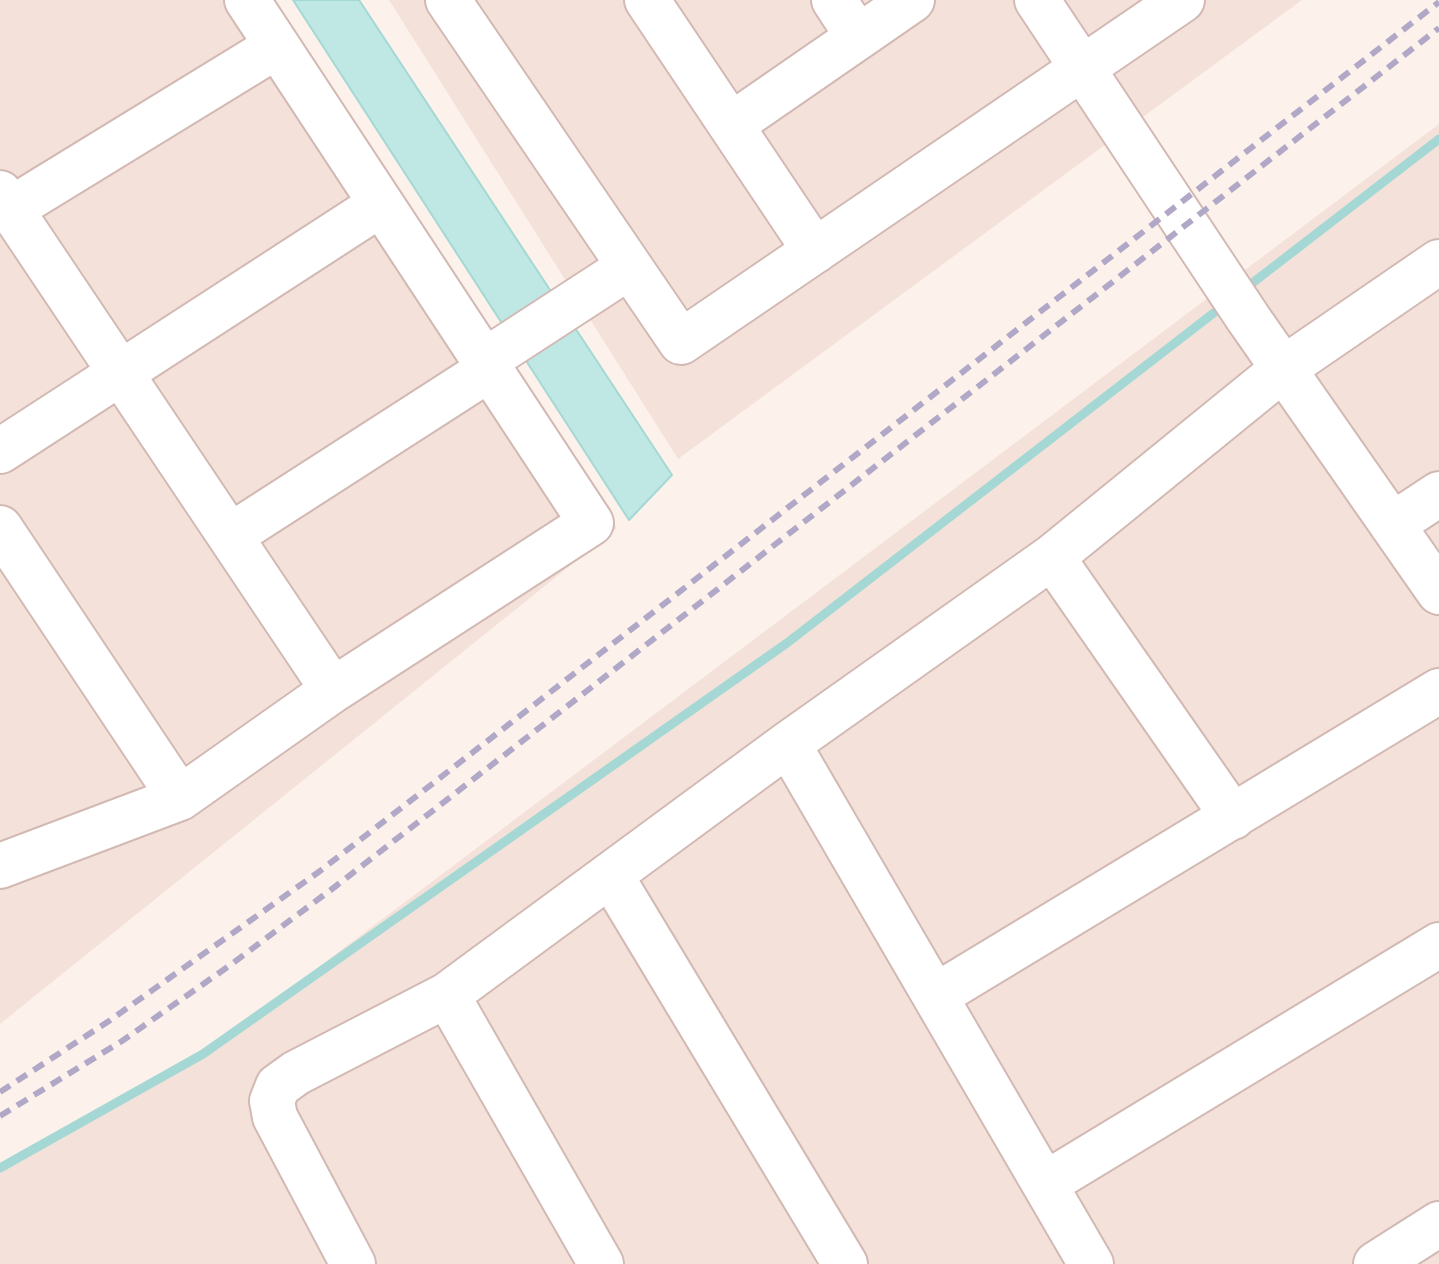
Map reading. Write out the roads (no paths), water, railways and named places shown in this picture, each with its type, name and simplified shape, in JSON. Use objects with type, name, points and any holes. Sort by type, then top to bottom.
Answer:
[{"type":"street","points":[[0,866],[180,798],[333,690],[591,523],[247,0]]},
{"type":"street","points":[[448,0],[681,342],[1182,0]]},
{"type":"street","points":[[647,0],[815,251]]},
{"type":"street","points":[[834,0],[858,37]]},
{"type":"street","points":[[731,125],[912,0]]},
{"type":"street","points":[[1037,0],[1248,318],[1439,592]]},
{"type":"street","points":[[277,46],[6,201],[333,690]]},
{"type":"street","points":[[0,451],[381,204]]},
{"type":"street","points":[[353,1264],[275,1117],[272,1101],[278,1086],[296,1073],[447,995],[788,744],[1052,557],[1283,369],[1439,262]]},
{"type":"street","points":[[230,536],[629,267]]},
{"type":"street","points":[[1392,525],[1439,494]]},
{"type":"street","points":[[0,528],[180,798]]},
{"type":"street","points":[[1052,557],[1233,817]]},
{"type":"street","points":[[937,995],[1439,691]]},
{"type":"street","points":[[788,744],[1091,1264]]},
{"type":"street","points":[[611,876],[845,1264]]},
{"type":"street","points":[[1045,1184],[1439,945]]},
{"type":"street","points":[[447,995],[601,1264]]},
{"type":"street","points":[[1376,1264],[1439,1224]]},
{"type":"water","points":[[293,0],[359,0],[672,475],[629,520]]},
{"type":"waterway","points":[[1242,291],[1439,139]]},
{"type":"waterway","points":[[0,1168],[203,1054],[787,643],[1224,305]]},
{"type":"railway","points":[[0,1092],[109,1021],[320,871],[1439,2]]},
{"type":"railway","points":[[0,1116],[122,1041],[336,886],[1439,28]]}]
